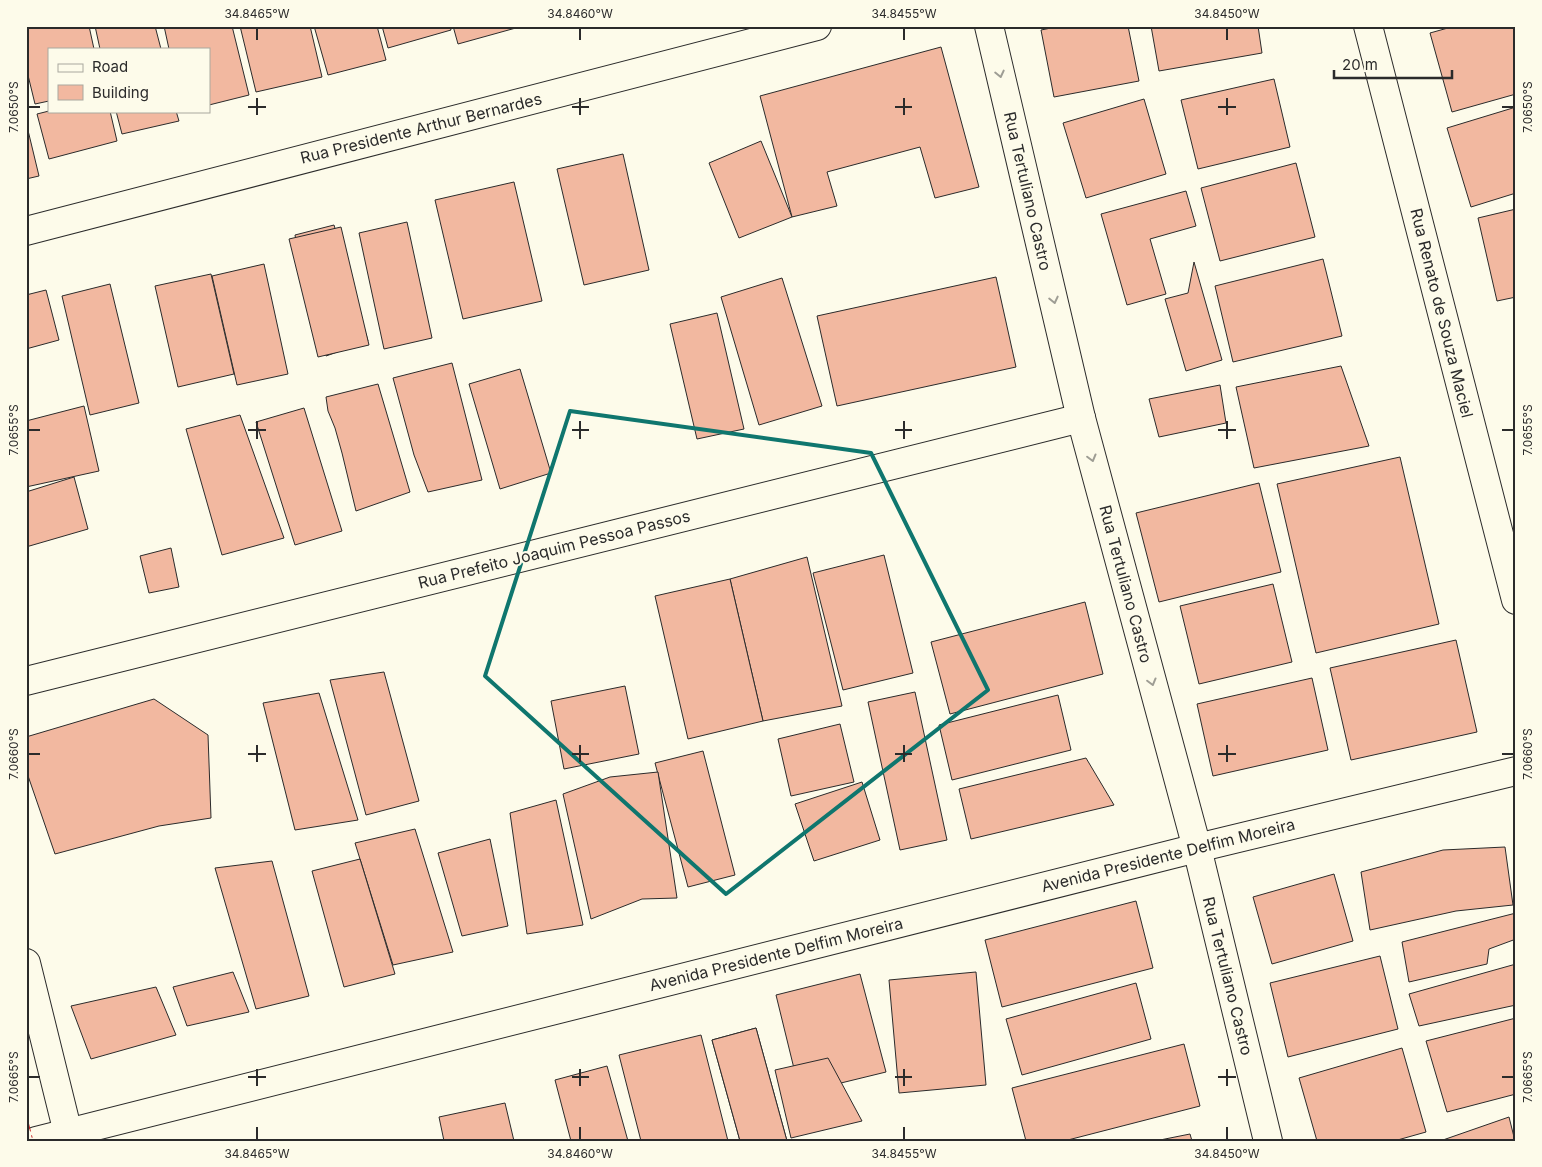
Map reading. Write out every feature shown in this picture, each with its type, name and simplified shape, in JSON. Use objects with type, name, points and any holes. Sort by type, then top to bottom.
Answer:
[{"type":"street","name":"Rua Presidente Arthur Bernardes","points":[[26,231],[817,26]]},
{"type":"street","name":"Rua Tertuliano Castro","points":[[989,26],[1082,418],[1196,848],[1268,1141]]},
{"type":"street","name":"Rua Renato de Souza Maciel","points":[[1368,26],[1516,600]]},
{"type":"street","name":"Rua Prefeito Joaquim Pessoa Passos","points":[[26,681],[1082,418]]},
{"type":"street","name":"Avenida Presidente Delfim Moreira","points":[[36,1141],[69,1137],[1196,848],[1516,771]]},
{"type":"street","points":[[26,963],[69,1137]]},
{"type":"highlighted area","points":[[570,411],[871,453],[988,690],[726,894],[485,676]]},
{"type":"building","points":[[26,26],[89,26],[94,48],[48,48],[48,101],[35,104],[26,67]]},
{"type":"building","points":[[95,26],[155,26],[161,48],[100,48]]},
{"type":"building","points":[[164,26],[232,26],[249,95],[210,105],[210,48],[169,48]]},
{"type":"building","points":[[240,26],[310,26],[322,77],[256,92]]},
{"type":"building","points":[[314,26],[377,26],[386,60],[328,75]]},
{"type":"building","points":[[382,26],[450,26],[451,30],[388,48]]},
{"type":"building","points":[[453,26],[523,26],[458,44]]},
{"type":"building","points":[[1061,26],[1128,26],[1139,81],[1054,97],[1041,30]]},
{"type":"building","points":[[1151,26],[1258,26],[1262,53],[1159,71]]},
{"type":"building","points":[[1455,26],[1516,26],[1516,94],[1452,112],[1430,33]]},
{"type":"building","points":[[941,47],[979,187],[935,198],[920,147],[827,172],[837,206],[792,217],[760,96]]},
{"type":"building","points":[[1274,79],[1290,147],[1198,169],[1181,100]]},
{"type":"building","points":[[1144,99],[1166,174],[1086,198],[1063,123]]},
{"type":"building","points":[[1516,107],[1516,193],[1471,207],[1447,128]]},
{"type":"building","points":[[48,111],[110,112],[117,141],[49,159],[37,114]]},
{"type":"building","points":[[116,112],[176,112],[179,121],[122,134]]},
{"type":"building","points":[[26,122],[39,176],[26,179]]},
{"type":"building","points":[[761,141],[792,217],[739,238],[709,163]]},
{"type":"building","points":[[623,154],[649,270],[584,285],[557,169]]},
{"type":"building","points":[[1296,163],[1315,237],[1220,261],[1201,188]]},
{"type":"building","points":[[514,182],[542,301],[463,319],[435,200]]},
{"type":"building","points":[[1186,191],[1196,226],[1150,239],[1166,294],[1127,305],[1101,214]]},
{"type":"building","points":[[1516,209],[1516,297],[1497,301],[1478,218]]},
{"type":"building","points":[[407,222],[432,338],[384,349],[359,233]]},
{"type":"building","points":[[334,225],[368,341],[326,356],[301,270],[295,235]]},
{"type":"building","points":[[341,227],[369,345],[318,357],[289,239]]},
{"type":"building","points":[[1323,259],[1342,336],[1233,362],[1215,286]]},
{"type":"building","points":[[1194,262],[1222,360],[1186,371],[1165,299],[1188,293]]},
{"type":"building","points":[[264,264],[288,374],[237,385],[212,276]]},
{"type":"building","points":[[211,274],[234,374],[178,387],[155,286]]},
{"type":"building","points":[[996,277],[1016,367],[837,406],[817,316]]},
{"type":"building","points":[[782,278],[822,406],[759,425],[721,297]]},
{"type":"building","points":[[110,284],[139,403],[90,415],[62,296]]},
{"type":"building","points":[[46,290],[59,340],[26,349],[26,295]]},
{"type":"building","points":[[717,313],[744,429],[697,439],[670,324]]},
{"type":"building","points":[[452,363],[482,480],[428,492],[414,455],[393,378]]},
{"type":"building","points":[[1341,366],[1369,446],[1254,468],[1236,387]]},
{"type":"building","points":[[520,369],[551,473],[500,489],[469,384]]},
{"type":"building","points":[[378,384],[410,492],[356,511],[335,428],[328,411],[326,397]]},
{"type":"building","points":[[1220,385],[1226,423],[1159,437],[1149,399]]},
{"type":"building","points":[[84,406],[99,471],[26,487],[26,421]]},
{"type":"building","points":[[304,408],[342,531],[295,545],[256,422]]},
{"type":"building","points":[[240,415],[284,538],[222,555],[186,429]]},
{"type":"building","points":[[1400,457],[1439,624],[1316,653],[1277,484]]},
{"type":"building","points":[[74,477],[88,529],[26,547],[26,492]]},
{"type":"building","points":[[1259,483],[1281,572],[1159,602],[1136,513]]},
{"type":"building","points":[[171,548],[179,587],[149,593],[140,556]]},
{"type":"building","points":[[884,555],[913,673],[843,690],[813,573]]},
{"type":"building","points":[[807,557],[842,706],[763,721],[730,579]]},
{"type":"building","points":[[730,579],[763,721],[688,739],[655,596]]},
{"type":"building","points":[[1273,584],[1292,662],[1199,684],[1180,606]]},
{"type":"building","points":[[1085,602],[1103,674],[950,714],[931,642]]},
{"type":"building","points":[[1456,640],[1477,732],[1351,760],[1330,668]]},
{"type":"building","points":[[384,672],[419,801],[366,815],[330,680]]},
{"type":"building","points":[[1312,678],[1328,750],[1213,776],[1197,704]]},
{"type":"building","points":[[625,686],[639,754],[564,769],[551,701]]},
{"type":"building","points":[[915,692],[947,840],[900,850],[868,702]]},
{"type":"building","points":[[319,693],[358,820],[295,830],[263,703]]},
{"type":"building","points":[[1058,695],[1071,750],[952,780],[939,725]]},
{"type":"building","points":[[154,699],[208,735],[211,818],[159,826],[55,854],[26,770],[26,737]]},
{"type":"building","points":[[840,724],[854,782],[791,796],[778,739]]},
{"type":"building","points":[[703,751],[735,875],[688,887],[655,763]]},
{"type":"building","points":[[1086,758],[1114,805],[971,839],[959,789]]},
{"type":"building","points":[[658,772],[677,898],[642,899],[591,919],[563,794],[610,777]]},
{"type":"building","points":[[862,782],[880,840],[814,861],[795,804]]},
{"type":"building","points":[[556,800],[583,925],[527,934],[510,813]]},
{"type":"building","points":[[415,829],[453,952],[393,965],[355,843]]},
{"type":"building","points":[[490,839],[508,926],[462,936],[438,853]]},
{"type":"building","points":[[1505,847],[1513,905],[1456,911],[1370,930],[1361,872],[1443,850]]},
{"type":"building","points":[[360,859],[395,974],[344,987],[312,871]]},
{"type":"building","points":[[272,861],[309,996],[256,1009],[215,868]]},
{"type":"building","points":[[1334,874],[1353,941],[1272,964],[1253,897]]},
{"type":"building","points":[[1136,901],[1153,968],[1002,1007],[985,940]]},
{"type":"building","points":[[1516,913],[1516,939],[1489,949],[1487,964],[1409,982],[1402,942]]},
{"type":"building","points":[[1380,956],[1398,1029],[1288,1057],[1270,983]]},
{"type":"building","points":[[1516,964],[1516,1005],[1419,1026],[1409,994]]},
{"type":"building","points":[[233,972],[249,1012],[187,1026],[173,987]]},
{"type":"building","points":[[976,972],[986,1085],[899,1093],[889,980]]},
{"type":"building","points":[[860,974],[886,1072],[800,1093],[776,995]]},
{"type":"building","points":[[1136,983],[1151,1039],[1022,1075],[1006,1019]]},
{"type":"building","points":[[156,987],[176,1035],[91,1059],[71,1006]]},
{"type":"building","points":[[1516,1018],[1516,1094],[1447,1112],[1426,1041]]},
{"type":"building","points":[[756,1028],[787,1141],[740,1141],[712,1040]]},
{"type":"building","points":[[756,1028],[787,1141],[740,1141],[712,1040]]},
{"type":"building","points":[[701,1035],[728,1141],[641,1141],[619,1055]]},
{"type":"building","points":[[1184,1044],[1200,1106],[1064,1141],[1026,1141],[1012,1088]]},
{"type":"building","points":[[1402,1048],[1426,1132],[1394,1141],[1317,1141],[1299,1078]]},
{"type":"building","points":[[828,1058],[862,1121],[791,1138],[775,1070]]},
{"type":"building","points":[[607,1066],[628,1141],[571,1141],[555,1080]]},
{"type":"building","points":[[505,1103],[514,1141],[444,1141],[439,1117]]},
{"type":"building","points":[[1509,1117],[1515,1141],[1440,1141]]},
{"type":"building","points":[[1190,1134],[1192,1141],[1155,1141]]},
{"type":"power","points":[[26,1114],[33,1141]]}]
